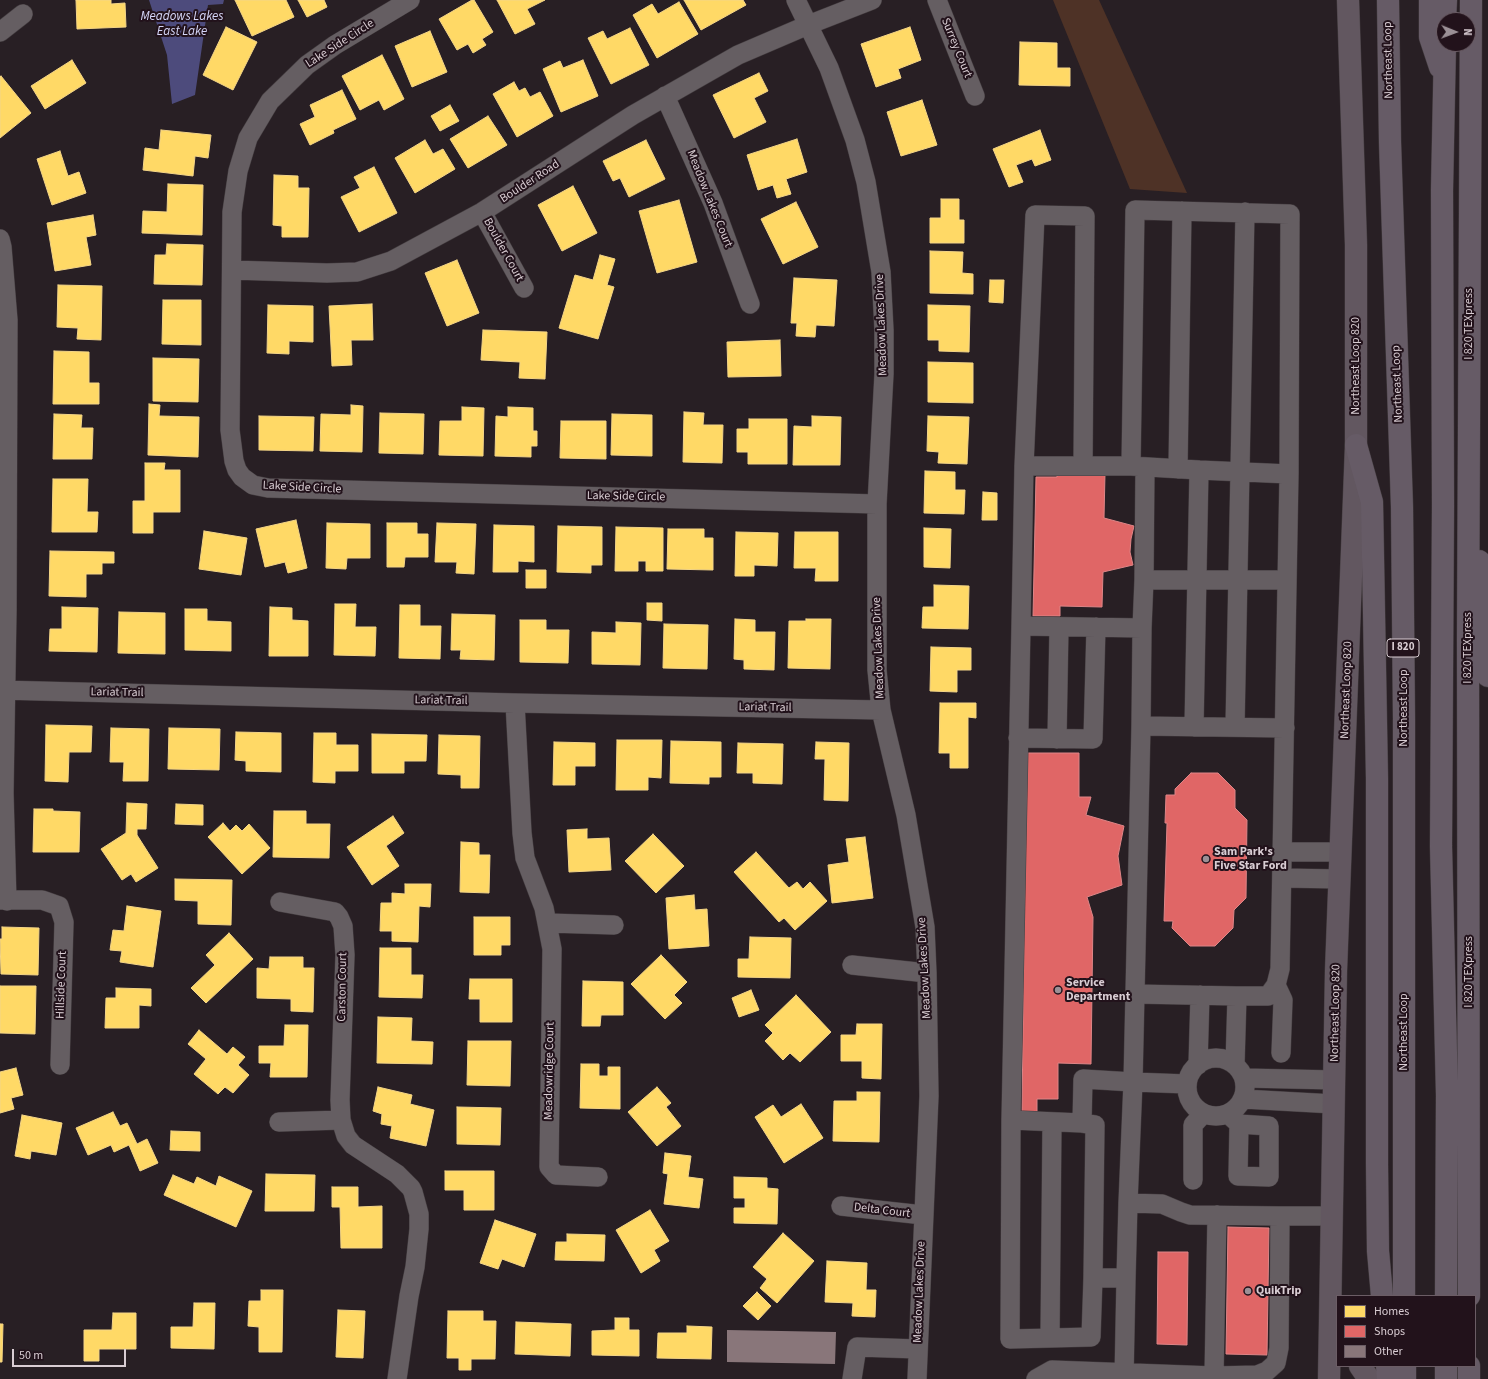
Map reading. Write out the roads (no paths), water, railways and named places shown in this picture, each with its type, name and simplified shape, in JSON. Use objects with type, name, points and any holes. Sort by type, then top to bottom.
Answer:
[{"type":"highway","name":"Northeast Loop","points":[[1388,0],[1390,142],[1402,523],[1404,719],[1404,1295]]},
{"type":"highway","points":[[1430,0],[1430,37],[1444,81]]},
{"type":"highway","points":[[1445,12],[1446,0]]},
{"type":"highway","name":"I 820 TEXpress","points":[[1469,1295],[1468,494],[1471,0]]},
{"type":"highway","name":"I 820 TEXpress","points":[[1445,52],[1442,190],[1443,514],[1441,846],[1447,1095],[1446,1295]]},
{"type":"highway","points":[[1356,445],[1372,502],[1377,779],[1378,1251],[1382,1295]]},
{"type":"highway","points":[[1468,494],[1485,598],[1488,676]]},
{"type":"highway","points":[[1387,1367],[1388,1379]]},
{"type":"highway","points":[[1405,1367],[1405,1379]]},
{"type":"highway","points":[[1446,1367],[1446,1379]]},
{"type":"highway","points":[[1469,1367],[1469,1379]]},
{"type":"main road","name":"Northeast Loop 820","points":[[1329,1379],[1329,1352],[1334,1307],[1332,1216],[1336,971],[1356,445],[1356,245],[1348,0]]},
{"type":"main road","points":[[1318,1379],[1329,1352]]},
{"type":"main road","points":[[1361,1367],[1369,1379]]},
{"type":"street","name":"Lake Side Circle","points":[[410,0],[335,45],[307,65],[270,101],[248,138],[238,171],[232,212],[230,430],[234,461],[237,470],[242,477],[253,485],[268,488],[877,504]]},
{"type":"street","name":"Meadow Lakes Drive","points":[[796,0],[829,68],[855,140],[866,182],[881,272],[884,330],[884,374],[877,504],[877,670],[882,710],[906,815],[925,927],[927,973],[929,1096],[917,1379]]},
{"type":"street","points":[[808,25],[872,0]]},
{"type":"street","name":"Surrey Court","points":[[937,0],[975,96]]},
{"type":"street","points":[[0,32],[23,14]]},
{"type":"street","name":"Boulder Road","points":[[232,270],[327,273],[357,272],[391,261],[482,212],[665,96],[738,55],[808,25]]},
{"type":"street","name":"Meadow Lakes Court","points":[[665,96],[713,203],[750,304]]},
{"type":"street","points":[[1124,1376],[1128,1203],[1133,1082],[1144,580],[1138,467],[1135,210],[1290,214],[1287,580],[1280,969],[1276,985],[1268,996],[1135,994]]},
{"type":"street","points":[[1178,469],[1182,211]]},
{"type":"street","name":"Boulder Court","points":[[482,212],[524,288]]},
{"type":"street","points":[[1235,727],[1245,212]]},
{"type":"street","points":[[1012,1120],[1082,1123],[1095,1125],[1094,1278],[1091,1337],[1010,1339],[1012,1120],[1018,738],[1024,466],[1035,215],[1084,216],[1083,466]]},
{"type":"street","points":[[0,239],[2,247],[8,320],[3,690],[3,900]]},
{"type":"street","points":[[1024,466],[1138,467],[1288,474]]},
{"type":"street","points":[[1194,727],[1199,470]]},
{"type":"street","points":[[1144,580],[1287,580]]},
{"type":"street","points":[[1021,626],[1142,628]]},
{"type":"street","points":[[1057,738],[1059,627]]},
{"type":"street","points":[[1018,738],[1093,739],[1096,627]]},
{"type":"street","name":"Lariat Trail","points":[[3,690],[515,703],[882,710]]},
{"type":"street","name":"Meadowridge Court","points":[[515,703],[522,833],[525,858],[544,908],[552,949],[549,1167],[556,1175],[598,1177]]},
{"type":"street","points":[[1141,726],[1285,728]]},
{"type":"street","points":[[1283,852],[1341,852]]},
{"type":"street","points":[[1282,878],[1340,879]]},
{"type":"street","name":"Hillside Court","points":[[3,900],[42,900],[59,906],[64,922],[60,1065]]},
{"type":"street","name":"Carston Court","points":[[280,902],[334,912],[339,916],[343,926],[345,955],[340,1100],[342,1120],[346,1136],[353,1145],[396,1174],[411,1188],[413,1192],[418,1214],[419,1229],[415,1267],[408,1296],[397,1379]]},
{"type":"street","points":[[548,923],[614,925]]},
{"type":"street","points":[[852,965],[927,973]]},
{"type":"street","points":[[1276,985],[1283,1000],[1281,1054]]},
{"type":"street","points":[[1198,1065],[1200,995]]},
{"type":"street","points":[[1237,996],[1240,1071],[1245,1092],[1243,1099],[1234,1119],[1204,1114],[1196,1109],[1191,1102],[1187,1084],[1189,1077],[1198,1065],[1207,1060],[1217,1058],[1226,1060],[1240,1071],[1335,1080]]},
{"type":"street","points":[[1082,1123],[1083,1079],[1187,1084]]},
{"type":"street","points":[[1243,1099],[1334,1104]]},
{"type":"street","points":[[1193,1180],[1193,1124],[1204,1114]]},
{"type":"street","points":[[279,1122],[342,1120]]},
{"type":"street","points":[[1050,1338],[1052,1122]]},
{"type":"street","points":[[1128,1203],[1162,1204],[1190,1214],[1332,1216]]},
{"type":"street","name":"Delta Court","points":[[841,1206],[923,1215]]},
{"type":"street","points":[[1214,1376],[1217,1215]]},
{"type":"street","points":[[1036,1379],[1052,1370],[1124,1376],[1257,1375],[1267,1371],[1276,1363],[1279,1348],[1280,1216]]},
{"type":"street","points":[[1094,1278],[1126,1278]]},
{"type":"street","name":"Carston Court","points":[[405,1324],[410,1379]]},
{"type":"street","points":[[852,1379],[857,1347],[918,1349]]},
{"type":"water","name":"Meadows Lakes East Lake","points":[[149,0],[224,0],[223,4],[208,5],[195,95],[172,104],[167,55]]},
{"type":"place","name":"Sam Park's Five Star Ford","points":[[1206,859]]},
{"type":"place","name":"Service Department","points":[[1058,990]]},
{"type":"place","name":"QuikTrip","points":[[1248,1291]]}]
